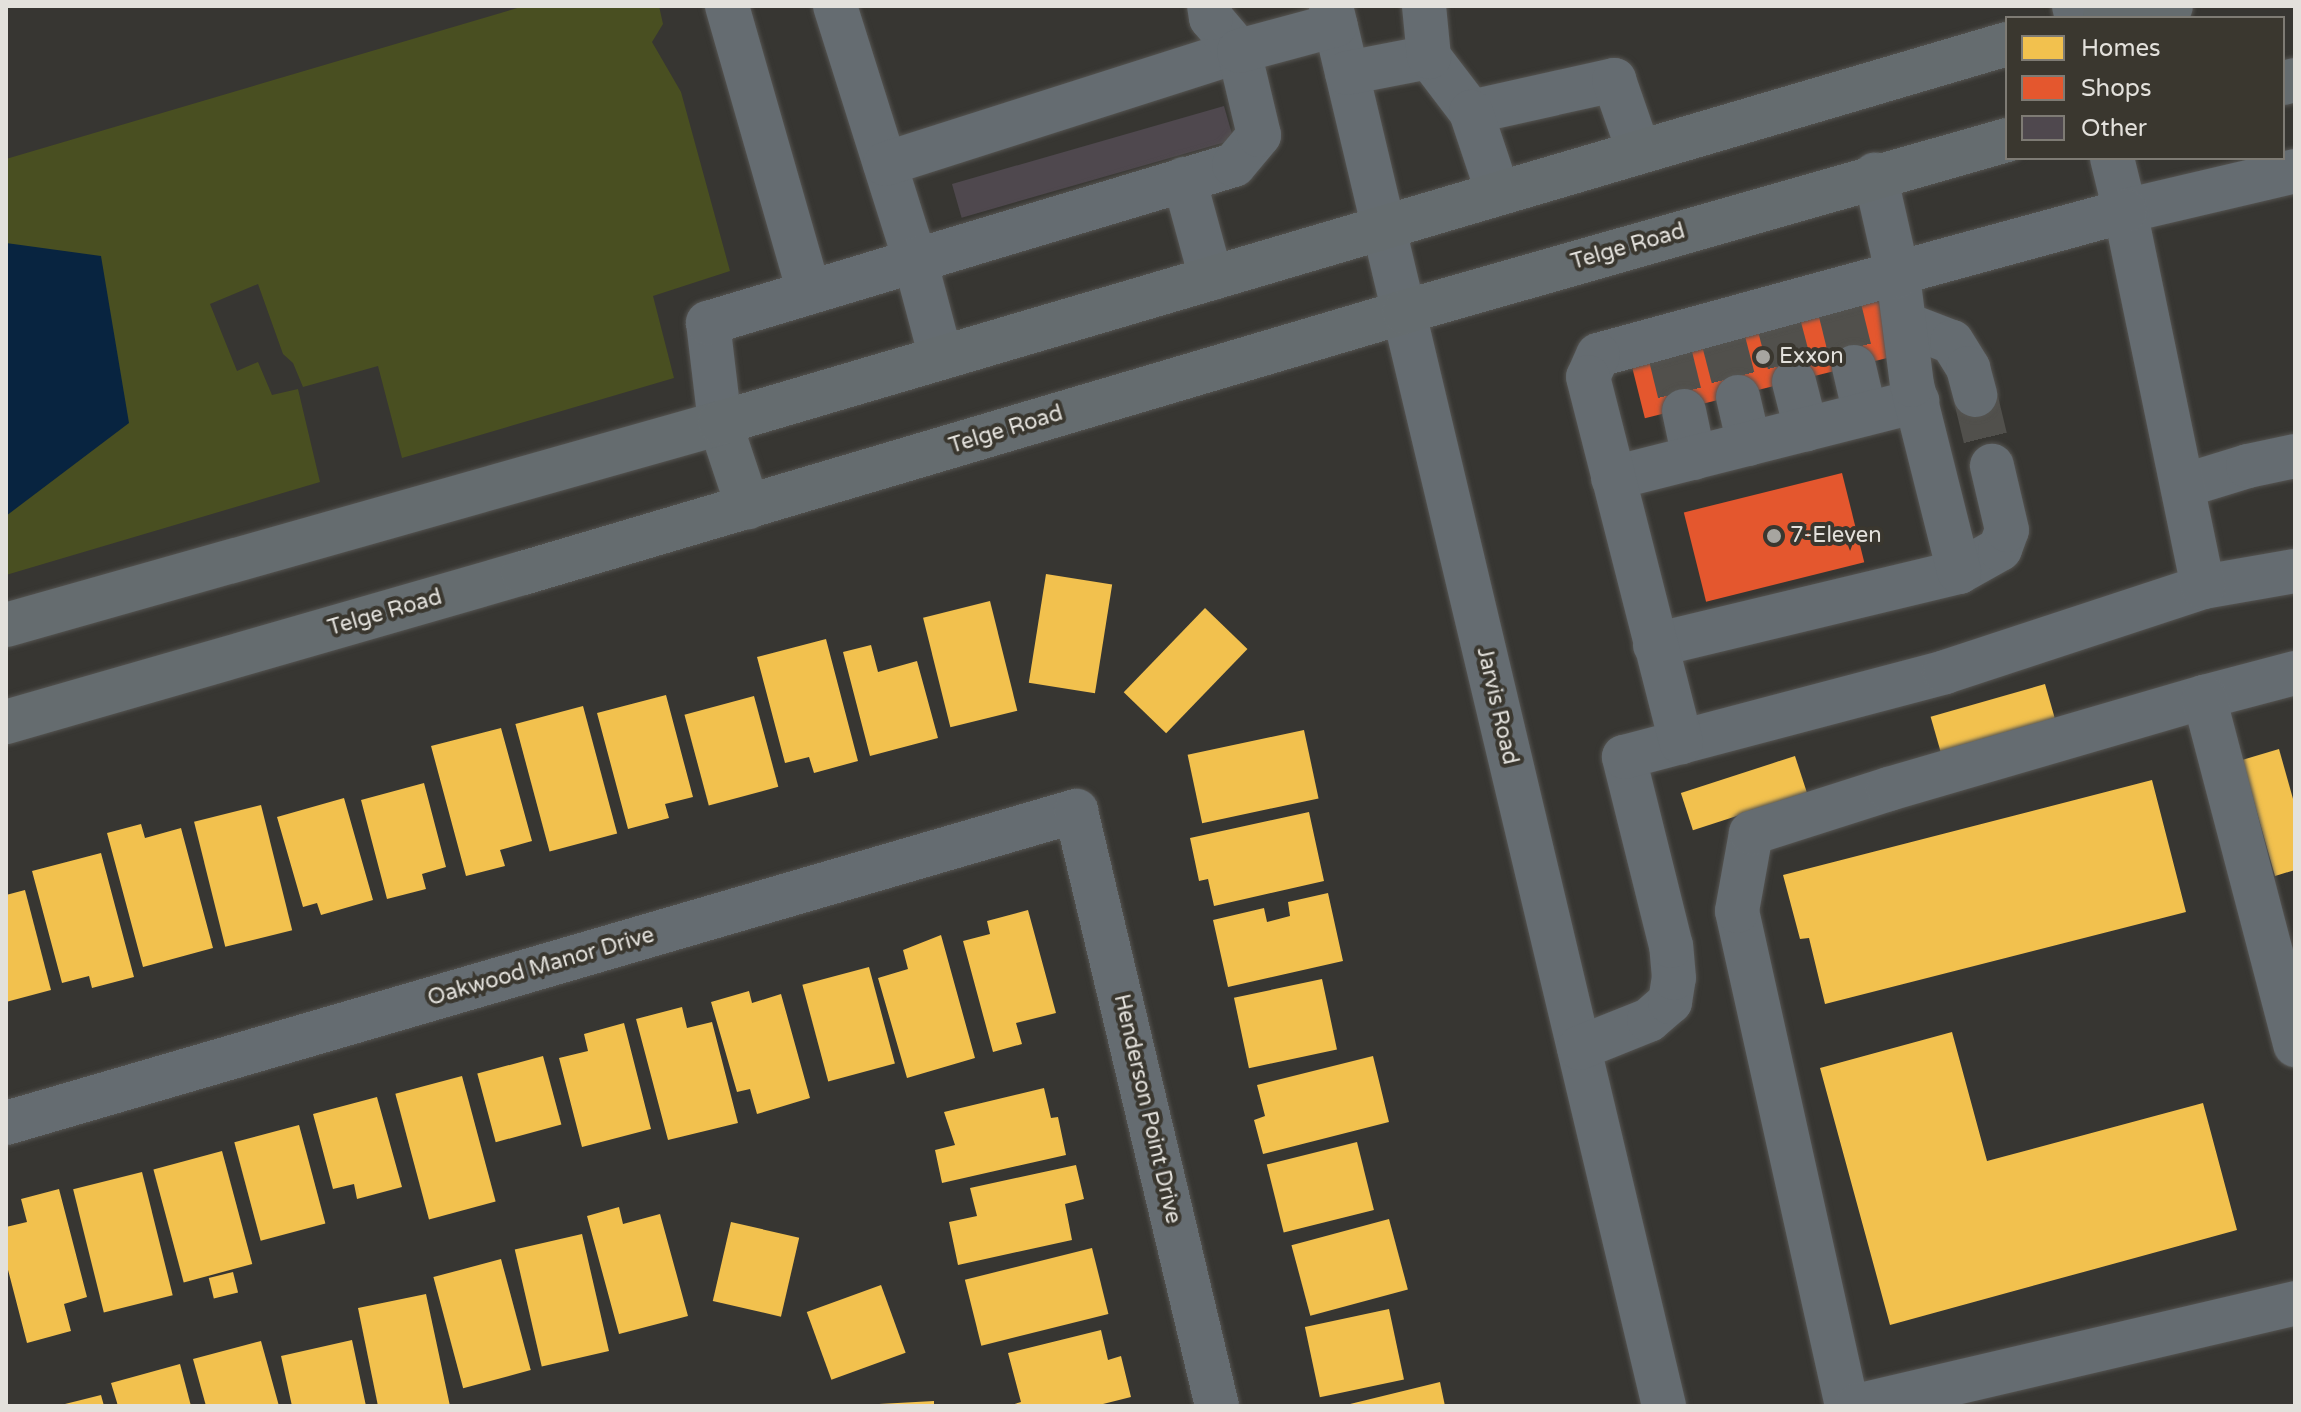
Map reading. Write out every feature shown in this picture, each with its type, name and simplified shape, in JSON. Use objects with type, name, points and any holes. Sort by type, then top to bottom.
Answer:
[{"type":"main road","points":[[2116,16],[2171,6]]},
{"type":"main road","points":[[6,625],[720,423],[2005,45]]},
{"type":"main road","name":"Telge Road","points":[[6,722],[748,507],[1404,312],[1875,175],[2005,141]]},
{"type":"main road","points":[[720,423],[748,507]]},
{"type":"street","points":[[727,6],[809,292]]},
{"type":"street","points":[[835,6],[915,260],[941,358]]},
{"type":"street","points":[[720,423],[708,323],[1234,165],[1259,135],[1239,51],[1211,18],[1209,6]]},
{"type":"street","points":[[1424,6],[1429,57],[1471,112],[1498,193]]},
{"type":"street","points":[[885,164],[1239,51],[1334,16]]},
{"type":"street","name":"Jarvis Road","points":[[1334,16],[1664,1406]]},
{"type":"street","points":[[1347,73],[1429,57]]},
{"type":"street","points":[[1471,112],[1614,80],[1639,152]]},
{"type":"street","points":[[2112,160],[2203,587]]},
{"type":"street","points":[[1681,742],[1588,377],[1598,355],[1667,343],[1837,299],[1898,276],[2125,211],[2295,171]]},
{"type":"street","points":[[1875,175],[1898,276],[1917,401],[1959,572]]},
{"type":"street","points":[[1184,179],[1211,278]]},
{"type":"street","points":[[1905,324],[1952,342],[1968,368],[1975,395]]},
{"type":"street","points":[[1854,367],[1865,414]]},
{"type":"street","points":[[1794,382],[1806,429]]},
{"type":"street","points":[[1738,397],[1749,444]]},
{"type":"street","points":[[1613,478],[1917,401]]},
{"type":"street","points":[[1684,411],[1694,458]]},
{"type":"street","points":[[2183,486],[2248,466],[2295,456]]},
{"type":"street","points":[[1655,645],[1959,572],[2000,549],[2007,530],[1992,466]]},
{"type":"street","points":[[1579,1048],[1649,1020],[1670,1002],[1674,978],[1671,946],[1624,757],[1945,672],[2203,587],[2295,571]]},
{"type":"street","points":[[1847,1406],[1737,911],[1751,833],[1889,789],[2295,673]]},
{"type":"street","points":[[2204,697],[2295,1045]]},
{"type":"street","name":"Oakwood Manor Drive","points":[[6,1123],[1076,811]]},
{"type":"street","name":"Henderson Point Drive","points":[[1076,811],[1217,1406]]},
{"type":"street","points":[[1857,1406],[2295,1303]]},
{"type":"green space","points":[[524,6],[659,6],[663,24],[652,42],[681,92],[730,271],[653,296],[674,378],[402,458],[378,366],[303,387],[293,363],[283,354],[258,284],[210,304],[237,371],[258,362],[272,395],[298,389],[320,482],[6,575],[6,159]]},
{"type":"water","points":[[6,243],[101,256],[129,423],[6,516]]},
{"type":"building: Homes","points":[[1046,574],[1112,584],[1095,693],[1029,683]]},
{"type":"building: Homes","points":[[990,601],[1017,711],[950,727],[923,618]]},
{"type":"building: Homes","points":[[1205,608],[1247,649],[1166,733],[1124,692]]},
{"type":"building: Homes","points":[[826,639],[858,761],[814,773],[809,757],[785,763],[757,657]]},
{"type":"building: Homes","points":[[871,645],[878,672],[917,661],[938,738],[870,756],[843,652]]},
{"type":"building: Homes","points":[[2045,684],[2056,722],[1942,755],[1931,717]]},
{"type":"building: Homes","points":[[666,695],[693,797],[665,804],[669,818],[628,829],[597,713]]},
{"type":"building: Homes","points":[[754,696],[778,787],[709,805],[684,715]]},
{"type":"building: Homes","points":[[583,706],[617,834],[550,852],[515,724]]},
{"type":"building: Homes","points":[[501,728],[532,841],[500,850],[505,866],[466,876],[431,746]]},
{"type":"building: Homes","points":[[1304,730],[1319,798],[1202,823],[1188,755]]},
{"type":"building: Homes","points":[[2279,749],[2295,806],[2295,870],[2275,876],[2242,760]]},
{"type":"building: Homes","points":[[1795,756],[1807,793],[1693,830],[1681,793]]},
{"type":"building: Homes","points":[[2152,780],[2186,912],[1825,1004],[1809,938],[1800,939],[1783,875]]},
{"type":"building: Homes","points":[[424,783],[446,867],[422,874],[426,889],[387,899],[361,800]]},
{"type":"building: Homes","points":[[344,798],[373,900],[321,915],[317,903],[303,907],[277,817]]},
{"type":"building: Homes","points":[[261,805],[292,930],[225,947],[194,822]]},
{"type":"building: Homes","points":[[1309,812],[1324,881],[1214,906],[1208,879],[1199,881],[1190,838]]},
{"type":"building: Homes","points":[[141,824],[145,838],[181,828],[213,948],[143,967],[107,833]]},
{"type":"building: Homes","points":[[101,853],[134,977],[92,988],[89,976],[62,983],[32,871]]},
{"type":"building: Homes","points":[[25,890],[51,990],[6,1002],[6,895]]},
{"type":"building: Homes","points":[[1328,893],[1343,961],[1228,987],[1213,920],[1264,908],[1267,922],[1290,916],[1288,902]]},
{"type":"building: Homes","points":[[1028,910],[1056,1013],[1016,1023],[1022,1044],[993,1052],[963,941],[990,934],[987,921]]},
{"type":"building: Homes","points":[[941,935],[975,1058],[907,1078],[878,978],[908,969],[903,950]]},
{"type":"building: Homes","points":[[869,967],[895,1064],[828,1081],[802,985]]},
{"type":"building: Homes","points":[[1322,979],[1337,1049],[1249,1068],[1234,998]]},
{"type":"building: Homes","points":[[749,991],[752,1003],[781,994],[810,1098],[757,1114],[750,1089],[737,1092],[711,1002]]},
{"type":"building: Homes","points":[[682,1007],[687,1028],[712,1022],[738,1123],[668,1140],[636,1019]]},
{"type":"building: Homes","points":[[624,1023],[651,1129],[582,1147],[559,1058],[588,1051],[584,1034]]},
{"type":"building: Homes","points":[[1952,1032],[1987,1161],[2203,1103],[2237,1230],[1890,1325],[1820,1068]]},
{"type":"building: Homes","points":[[543,1056],[561,1125],[496,1142],[477,1074]]},
{"type":"building: Homes","points":[[1373,1056],[1389,1122],[1263,1154],[1254,1120],[1265,1116],[1257,1085]]},
{"type":"building: Homes","points":[[462,1076],[496,1202],[429,1219],[395,1094]]},
{"type":"building: Homes","points":[[1044,1088],[1051,1118],[1058,1117],[1066,1155],[942,1183],[935,1150],[955,1145],[944,1112]]},
{"type":"building: Homes","points":[[377,1097],[402,1187],[357,1199],[354,1184],[333,1189],[313,1114]]},
{"type":"building: Homes","points":[[299,1125],[325,1224],[261,1241],[234,1142]]},
{"type":"building: Homes","points":[[1357,1142],[1374,1210],[1284,1232],[1267,1164]]},
{"type":"building: Homes","points":[[222,1151],[252,1264],[184,1282],[153,1169]]},
{"type":"building: Homes","points":[[1076,1165],[1084,1199],[1065,1204],[1072,1240],[958,1265],[949,1222],[977,1216],[970,1188]]},
{"type":"building: Homes","points":[[142,1172],[173,1295],[104,1312],[73,1189]]},
{"type":"building: Homes","points":[[59,1189],[87,1297],[64,1304],[71,1331],[27,1343],[6,1262],[6,1227],[27,1222],[21,1199]]},
{"type":"building: Homes","points":[[619,1207],[623,1224],[660,1214],[688,1316],[619,1334],[587,1216]]},
{"type":"building: Homes","points":[[1389,1219],[1408,1290],[1310,1316],[1291,1245]]},
{"type":"building: Homes","points":[[731,1222],[799,1238],[781,1317],[713,1301]]},
{"type":"building: Homes","points":[[582,1234],[609,1351],[542,1366],[515,1250]]},
{"type":"building: Homes","points":[[1092,1248],[1108,1314],[981,1346],[965,1280]]},
{"type":"building: Homes","points":[[501,1259],[531,1370],[463,1388],[433,1277]]},
{"type":"building: Homes","points":[[233,1272],[238,1292],[214,1298],[209,1278]]},
{"type":"building: Homes","points":[[881,1285],[906,1353],[831,1380],[807,1312]]},
{"type":"building: Homes","points":[[426,1294],[450,1406],[378,1406],[358,1308]]},
{"type":"building: Homes","points":[[1389,1309],[1404,1379],[1320,1397],[1305,1327]]},
{"type":"building: Homes","points":[[1101,1330],[1108,1360],[1121,1356],[1131,1397],[1095,1406],[1008,1406],[1021,1402],[1008,1353]]},
{"type":"building: Homes","points":[[352,1340],[366,1406],[292,1406],[281,1356]]},
{"type":"building: Homes","points":[[261,1341],[279,1406],[206,1406],[193,1359]]},
{"type":"building: Homes","points":[[180,1364],[191,1406],[118,1406],[111,1383]]},
{"type":"building: Homes","points":[[1440,1382],[1445,1406],[1346,1406],[1346,1405]]},
{"type":"building: Homes","points":[[101,1395],[104,1406],[61,1406],[61,1405]]},
{"type":"building: Homes","points":[[934,1401],[934,1406],[879,1406],[879,1404]]},
{"type":"building: Shops","name":"Exxon","points":[[1879,295],[1894,356],[1645,418],[1630,357]]},
{"type":"building: Shops","name":"7-Eleven","points":[[1842,473],[1864,562],[1706,602],[1684,512]]},
{"type":"building: Other","points":[[1224,106],[1234,140],[962,218],[952,184]]},
{"type":"tunnel","points":[[1839,306],[1854,367]]},
{"type":"tunnel","points":[[1778,321],[1794,382]]},
{"type":"tunnel","points":[[1722,335],[1738,397]]},
{"type":"tunnel","points":[[1669,350],[1684,411]]},
{"type":"tunnel","points":[[1975,395],[1992,466]]},
{"type":"place","name":"Exxon","points":[[1763,357]]},
{"type":"place","name":"7-Eleven","points":[[1774,536]]}]
